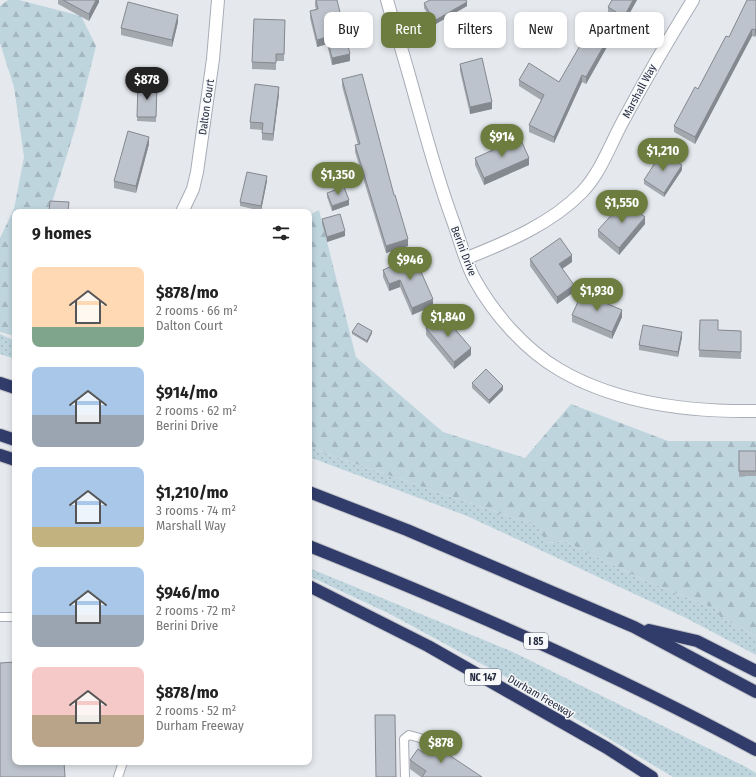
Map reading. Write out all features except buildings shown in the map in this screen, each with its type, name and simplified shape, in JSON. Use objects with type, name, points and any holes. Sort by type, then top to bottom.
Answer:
[{"type":"highway","points":[[0,383],[12,387]]},
{"type":"highway","points":[[0,435],[12,439]]},
{"type":"highway","points":[[0,454],[12,459]]},
{"type":"highway","points":[[312,493],[407,530],[634,627],[756,692]]},
{"type":"highway","name":"I 85","points":[[312,547],[484,618],[594,668],[756,750]]},
{"type":"highway","name":"Durham Freeway","points":[[312,588],[428,646],[607,748],[652,777]]},
{"type":"highway","points":[[634,627],[697,641],[756,671]]},
{"type":"street","name":"Dalton Court","points":[[183,209],[193,189],[197,172],[213,59],[218,0]]},
{"type":"street","name":"Berini Drive","points":[[387,0],[428,148],[466,258],[475,279],[512,331],[542,358],[559,370],[594,385],[640,400],[696,409],[756,411]]},
{"type":"street","name":"Marshall Way","points":[[466,258],[522,235],[582,192],[600,168],[659,55],[693,0]]},
{"type":"lane","points":[[0,617],[12,617]]},
{"type":"lane","points":[[406,776],[404,739],[409,735],[420,738],[447,755]]},
{"type":"lane","points":[[118,777],[122,765]]},
{"type":"green space","points":[[8,0],[19,0],[81,16],[96,46],[76,126],[50,209],[14,209],[24,157],[14,87],[0,43],[0,6]]},
{"type":"green space","points":[[319,210],[356,357],[443,432],[525,458],[571,404],[668,441],[756,441],[756,636],[720,617],[716,607],[708,606],[644,580],[564,541],[547,543],[534,522],[522,521],[330,455],[312,447],[312,214]]},
{"type":"green space","points":[[12,213],[12,335],[0,332],[0,238]]},
{"type":"green space","points":[[0,334],[12,340],[12,358],[0,354]]},
{"type":"green space","points":[[312,447],[330,455],[522,521],[534,522],[548,543],[564,541],[644,580],[708,606],[716,607],[720,617],[756,636],[756,655],[686,618],[467,516],[312,458]]},
{"type":"green space","points":[[312,569],[513,652],[746,767],[756,773],[756,777],[673,777],[513,681],[390,614],[312,577]]}]
